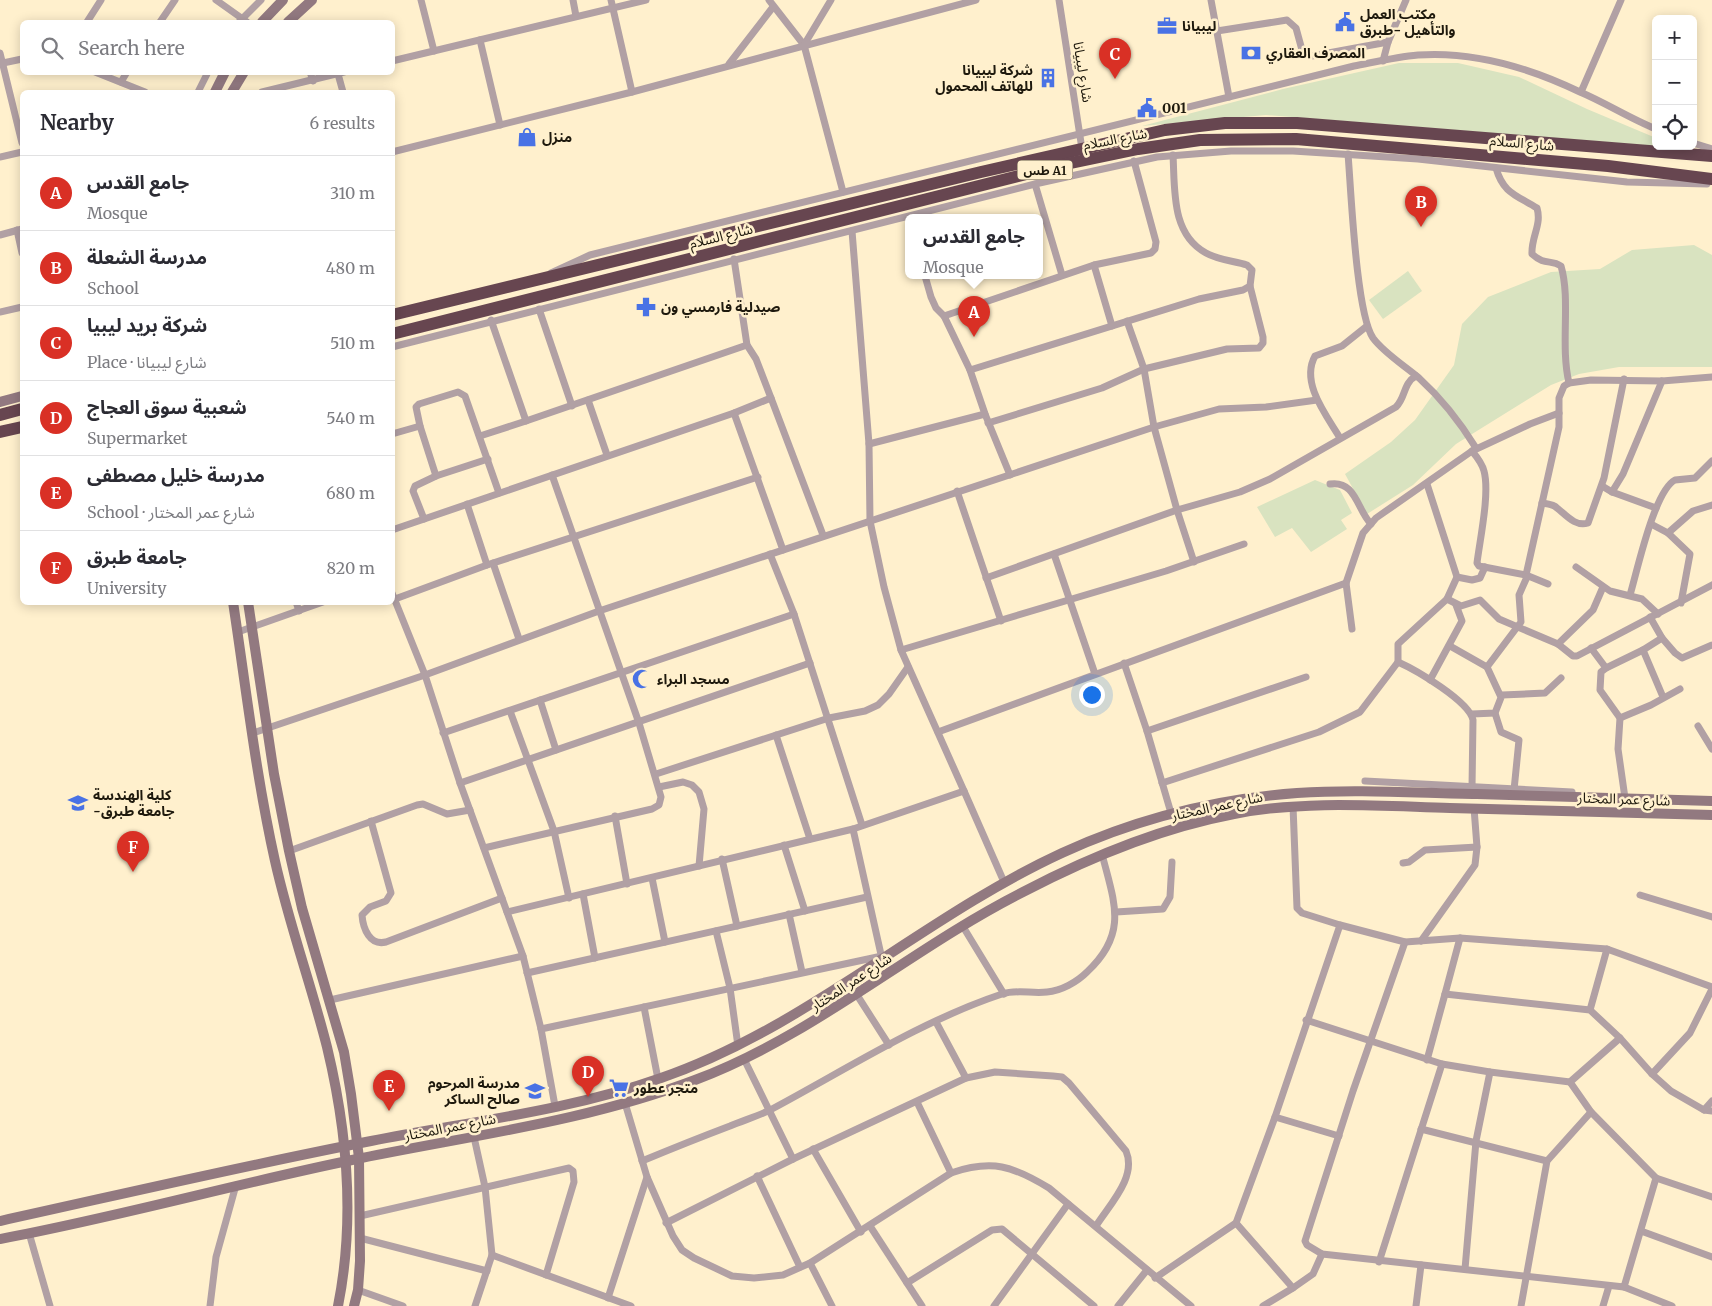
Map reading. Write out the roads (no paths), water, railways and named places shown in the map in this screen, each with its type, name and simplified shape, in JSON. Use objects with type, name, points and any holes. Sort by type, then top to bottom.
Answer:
[{"type":"highway","name":"شارع السلام","points":[[395,314],[1082,149],[1181,128],[1225,124],[1287,122],[1712,156]]},
{"type":"highway","name":"شارع السلام","points":[[395,333],[1066,164],[1138,149],[1200,140],[1256,138],[1306,140],[1608,166],[1712,180]]},
{"type":"highway","points":[[0,415],[20,410]]},
{"type":"highway","points":[[0,432],[20,427]]},
{"type":"street","points":[[88,20],[101,0]]},
{"type":"street","points":[[161,20],[175,0]]},
{"type":"street","points":[[216,0],[241,20]]},
{"type":"street","points":[[243,20],[261,0]]},
{"type":"street","points":[[264,20],[283,0]]},
{"type":"street","points":[[290,20],[312,0]]},
{"type":"street","points":[[421,0],[434,51]]},
{"type":"street","points":[[573,0],[576,16]]},
{"type":"street","points":[[395,60],[576,16],[612,4],[646,0]]},
{"type":"street","points":[[769,0],[773,8],[804,45],[843,192]]},
{"type":"street","points":[[804,45],[831,0]]},
{"type":"street","points":[[395,151],[632,92],[976,0]]},
{"type":"street","name":"شارع ليبيانا","points":[[1059,0],[1082,149]]},
{"type":"street","points":[[1211,0],[1229,96]]},
{"type":"street","points":[[1383,61],[1388,42],[1406,0]]},
{"type":"street","points":[[1581,92],[1621,0]]},
{"type":"street","points":[[612,4],[632,92]]},
{"type":"street","points":[[728,66],[773,8]]},
{"type":"street","points":[[1217,31],[1287,20],[1296,28],[1302,50],[1312,56],[1388,42]]},
{"type":"street","points":[[480,40],[500,124]]},
{"type":"street","points":[[0,53],[3,63],[3,78],[20,136]]},
{"type":"street","points":[[538,281],[562,266],[590,255],[1229,96],[1383,61],[1418,55],[1457,56],[1493,60],[1532,72],[1581,92],[1631,119],[1652,127]]},
{"type":"street","points":[[3,63],[20,59]]},
{"type":"street","points":[[103,75],[140,90]]},
{"type":"street","points":[[121,82],[125,75]]},
{"type":"street","points":[[199,90],[206,75]]},
{"type":"street","points":[[216,90],[224,75]]},
{"type":"street","points":[[233,90],[242,75]]},
{"type":"street","points":[[311,75],[313,81]]},
{"type":"street","points":[[271,90],[334,75]]},
{"type":"street","points":[[341,75],[343,90]]},
{"type":"street","points":[[1697,144],[1712,149]]},
{"type":"street","points":[[921,214],[1035,184],[1134,161],[1173,155],[1230,151],[1348,154],[1627,182],[1712,184]]},
{"type":"street","points":[[0,157],[20,152]]},
{"type":"street","points":[[1348,154],[1361,290],[1367,326],[1374,338],[1416,376],[1458,420],[1483,468],[1485,477],[1483,516],[1477,563],[1479,566],[1526,576],[1548,584]]},
{"type":"street","points":[[988,423],[1102,388],[1144,369],[1227,349],[1259,348],[1263,343],[1250,286],[1252,270],[1248,265],[1207,254],[1185,235],[1177,211],[1173,155]]},
{"type":"street","points":[[944,316],[1062,275],[1094,265],[1151,252],[1155,249],[1134,161]]},
{"type":"street","points":[[1496,168],[1501,184],[1507,190],[1537,208],[1540,217],[1531,243],[1532,254],[1543,262],[1557,263],[1561,266],[1565,312],[1564,363],[1569,383]]},
{"type":"street","points":[[1035,184],[1062,275]]},
{"type":"street","points":[[395,346],[491,320],[905,218]]},
{"type":"street","points":[[0,235],[20,230]]},
{"type":"street","points":[[852,230],[869,444],[870,521],[884,587],[901,650],[1004,882]]},
{"type":"street","points":[[734,259],[747,345],[756,359],[823,535]]},
{"type":"street","points":[[1094,265],[1112,326]]},
{"type":"street","points":[[926,279],[936,308],[944,316],[970,370],[984,414],[1010,475]]},
{"type":"street","points":[[970,370],[1199,299],[1243,290],[1250,286]]},
{"type":"street","points":[[0,312],[20,307]]},
{"type":"street","points":[[539,309],[572,406]]},
{"type":"street","points":[[491,320],[526,421]]},
{"type":"street","points":[[1127,321],[1144,369],[1154,427],[1177,510],[1194,562]]},
{"type":"street","points":[[1340,438],[1316,400],[1311,363],[1315,356],[1342,346],[1367,326]]},
{"type":"street","points":[[480,436],[747,345]]},
{"type":"street","points":[[986,578],[1177,510],[1240,492],[1270,479],[1396,407],[1402,400],[1408,382],[1416,376]]},
{"type":"street","points":[[1487,667],[1517,626],[1521,617],[1519,595],[1526,576],[1559,428],[1561,390],[1569,383],[1624,379],[1662,381],[1712,377]]},
{"type":"street","points":[[1542,503],[1554,505],[1568,518],[1588,523],[1602,486],[1624,379]]},
{"type":"street","points":[[1612,492],[1623,474],[1662,381]]},
{"type":"street","points":[[436,476],[416,407],[419,404],[458,392],[465,396],[499,493]]},
{"type":"street","points":[[0,402],[20,397]]},
{"type":"street","points":[[395,529],[734,413],[771,398]]},
{"type":"street","points":[[588,400],[607,455]]},
{"type":"street","points":[[253,733],[425,674],[599,611],[784,550],[823,535],[1154,427],[1219,409],[1266,407],[1316,400]]},
{"type":"street","points":[[734,413],[784,550]]},
{"type":"street","points":[[1352,629],[1346,583],[1360,540],[1376,518],[1474,450],[1559,413]]},
{"type":"street","points":[[869,444],[984,414]]},
{"type":"street","points":[[395,433],[420,426]]},
{"type":"street","points":[[424,519],[413,491],[414,486],[436,476],[488,459]]},
{"type":"street","points":[[1630,595],[1656,508],[1671,482],[1695,478],[1712,461]]},
{"type":"street","points":[[484,848],[554,830],[652,809],[659,805],[661,797],[656,774],[639,723],[552,475]]},
{"type":"street","points":[[395,596],[758,477]]},
{"type":"street","points":[[1330,484],[1341,484],[1350,489],[1364,516],[1371,524]]},
{"type":"street","points":[[1162,783],[1319,732],[1360,712],[1398,662],[1398,644],[1447,599],[1457,577],[1427,484]]},
{"type":"street","points":[[1602,486],[1612,492],[1656,508]]},
{"type":"street","points":[[957,491],[1001,621]]},
{"type":"street","points":[[468,504],[519,639]]},
{"type":"street","points":[[1668,533],[1693,511],[1712,505]]},
{"type":"street","points":[[1651,524],[1668,533],[1690,554],[1681,603]]},
{"type":"street","points":[[901,650],[1194,562],[1244,544]]},
{"type":"street","points":[[770,554],[794,614],[830,718],[862,825]]},
{"type":"street","points":[[1054,554],[1095,674]]},
{"type":"street","points":[[1457,577],[1472,580],[1480,578],[1485,567]]},
{"type":"street","points":[[1576,567],[1616,594],[1630,595],[1642,599],[1658,614]]},
{"type":"street","points":[[938,732],[1346,583]]},
{"type":"street","points":[[1456,605],[1480,600],[1498,619],[1558,644],[1575,656],[1681,603],[1712,585]]},
{"type":"street","points":[[1558,644],[1593,610],[1603,586]]},
{"type":"street","points":[[395,599],[425,674],[460,783],[523,956],[541,1029],[555,1106]]},
{"type":"street","points":[[1430,680],[1462,621],[1456,605],[1447,599]]},
{"type":"street","points":[[234,605],[274,859],[286,909],[327,1048],[343,1147],[345,1161],[346,1240],[338,1306]]},
{"type":"street","points":[[248,605],[274,774],[289,851],[302,908],[344,1052],[358,1144],[360,1238],[358,1290],[354,1306]]},
{"type":"street","points":[[297,605],[299,611]]},
{"type":"street","points":[[238,632],[315,605]]},
{"type":"street","points":[[443,733],[794,614]]},
{"type":"street","points":[[1650,617],[1662,638],[1675,654],[1682,658],[1712,645]]},
{"type":"street","points":[[1625,796],[1618,749],[1620,718],[1600,690],[1600,678],[1606,668],[1643,650],[1662,638]]},
{"type":"street","points":[[1450,646],[1487,667],[1500,696],[1495,713],[1501,732],[1518,738],[1513,809]]},
{"type":"street","points":[[1591,648],[1606,668]]},
{"type":"street","points":[[1643,650],[1663,697]]},
{"type":"street","points":[[1398,662],[1430,680],[1472,714],[1472,788]]},
{"type":"street","points":[[460,783],[810,663]]},
{"type":"street","points":[[1124,663],[1147,731],[1171,813]]},
{"type":"street","points":[[656,774],[830,718],[865,711],[878,705],[889,694],[908,667]]},
{"type":"street","points":[[1147,731],[1306,677]]},
{"type":"street","points":[[1500,696],[1545,693],[1561,678]]},
{"type":"street","points":[[1620,718],[1651,705],[1680,689]]},
{"type":"street","points":[[540,700],[556,750]]},
{"type":"street","points":[[510,711],[554,830],[569,898]]},
{"type":"street","points":[[1472,714],[1495,713]]},
{"type":"street","points":[[1698,726],[1712,749]]},
{"type":"street","points":[[776,735],[810,839]]},
{"type":"street","points":[[1365,781],[1514,792]]},
{"type":"street","points":[[659,787],[683,782],[692,785],[699,792],[704,809],[699,866]]},
{"type":"street","points":[[507,912],[853,829],[964,791]]},
{"type":"street","name":"شارع عمر المختار","points":[[0,1221],[343,1147],[605,1096],[658,1079],[689,1068],[738,1046],[812,1004],[882,957],[1004,882],[1106,834],[1171,813],[1232,800],[1300,793],[1514,792],[1712,800]]},
{"type":"street","points":[[289,851],[424,804],[447,814],[470,810]]},
{"type":"street","name":"شارع عمر المختار","points":[[0,1239],[345,1161],[474,1137],[626,1103],[696,1080],[744,1058],[821,1018],[962,925],[1023,892],[1130,842],[1232,814],[1293,806],[1357,805],[1712,815]]},
{"type":"street","points":[[1293,806],[1297,908],[1302,913],[1405,942],[1460,938],[1608,949],[1712,988],[1690,1033],[1652,1074]]},
{"type":"street","points":[[1421,941],[1471,874],[1475,865],[1478,847],[1474,808]]},
{"type":"street","points":[[615,816],[627,884]]},
{"type":"street","points":[[372,821],[391,893],[386,901],[370,907],[362,915],[367,932],[373,942],[378,944],[386,942],[502,898]]},
{"type":"street","points":[[541,1029],[802,972],[882,957],[853,829]]},
{"type":"street","points":[[784,845],[805,911]]},
{"type":"street","points":[[1403,863],[1409,862],[1425,850],[1478,847]]},
{"type":"street","points":[[642,1161],[770,1110],[889,1045],[936,1022],[1004,994],[1022,991],[1048,992],[1068,986],[1087,973],[1101,956],[1114,935],[1116,912],[1102,854]]},
{"type":"street","points":[[722,860],[737,926]]},
{"type":"street","points":[[1116,912],[1163,909],[1170,897],[1172,862]]},
{"type":"street","points":[[652,878],[665,942]]},
{"type":"street","points":[[583,894],[596,958]]},
{"type":"street","points":[[1640,895],[1712,917]]},
{"type":"street","points":[[527,973],[867,896]]},
{"type":"street","points":[[789,914],[802,972]]},
{"type":"street","points":[[962,925],[1004,994]]},
{"type":"street","points":[[1155,1278],[1236,1223],[1275,1118],[1306,1020],[1340,925]]},
{"type":"street","points":[[716,931],[730,988],[738,1046]]},
{"type":"street","points":[[1427,1060],[1460,938]]},
{"type":"street","points":[[1405,942],[1338,1136],[1305,1241],[1307,1245],[1322,1254],[1379,1262],[1465,1269],[1624,1287],[1672,1306]]},
{"type":"street","points":[[1590,1010],[1608,949]]},
{"type":"street","points":[[330,1000],[523,956]]},
{"type":"street","points":[[1445,994],[1590,1010],[1671,1091],[1708,1111],[1712,1101]]},
{"type":"street","points":[[857,995],[889,1045]]},
{"type":"street","points":[[812,1004],[821,1018]]},
{"type":"street","points":[[644,1007],[658,1079]]},
{"type":"street","points":[[1306,1020],[1442,1064],[1570,1082],[1591,1112],[1656,1178],[1712,1197]]},
{"type":"street","points":[[936,1022],[966,1078]]},
{"type":"street","points":[[1570,1082],[1620,1038]]},
{"type":"street","points":[[744,1058],[793,1159]]},
{"type":"street","points":[[1379,1262],[1442,1064]]},
{"type":"street","points":[[666,1223],[757,1176],[966,1078],[996,1072],[1062,1077],[1126,1151],[1129,1159],[1128,1175],[1096,1226]]},
{"type":"street","points":[[1465,1269],[1476,1141],[1490,1072]]},
{"type":"street","points":[[917,1102],[951,1173]]},
{"type":"street","points":[[626,1103],[647,1177],[666,1223],[682,1250],[706,1266],[732,1276],[754,1278],[783,1275],[810,1263],[951,1173],[973,1166],[998,1165],[1024,1173],[1049,1188],[1191,1306]]},
{"type":"street","points":[[1521,1306],[1547,1161],[1591,1112]]},
{"type":"street","points":[[1275,1118],[1338,1136]]},
{"type":"street","points":[[1421,1129],[1476,1141],[1547,1161]]},
{"type":"street","points":[[474,1137],[485,1186],[492,1255],[475,1306]]},
{"type":"street","points":[[813,1149],[861,1232]]},
{"type":"street","points":[[360,1216],[562,1168],[569,1168],[572,1171],[574,1182],[568,1209],[546,1276]]},
{"type":"street","points":[[757,1176],[800,1267]]},
{"type":"street","points":[[608,1298],[647,1177]]},
{"type":"street","points":[[1624,1287],[1656,1178]]},
{"type":"street","points":[[210,1306],[216,1257],[236,1185]]},
{"type":"street","points":[[994,1306],[1068,1204]]},
{"type":"street","points":[[1236,1223],[1293,1288]]},
{"type":"street","points":[[870,1226],[921,1306]]},
{"type":"street","points":[[907,1283],[996,1228],[1002,1229],[1032,1252],[1094,1306]]},
{"type":"street","points":[[1641,1231],[1712,1257]]},
{"type":"street","points":[[29,1233],[50,1306]]},
{"type":"street","points":[[360,1238],[487,1271]]},
{"type":"street","points":[[1263,1306],[1313,1274],[1322,1254]]},
{"type":"street","points":[[492,1255],[631,1306]]},
{"type":"street","points":[[810,1263],[832,1306]]},
{"type":"street","points":[[1416,1306],[1421,1265]]},
{"type":"street","points":[[1118,1306],[1147,1270]]},
{"type":"street","points":[[1603,1306],[1609,1286]]},
{"type":"street","points":[[358,1290],[403,1306]]},
{"type":"place","name":"مكتب العمل والتأهيل -طبرق","points":[[1345,22]]},
{"type":"place","name":"ليبيانا","points":[[1167,26]]},
{"type":"place","name":"المصرف العقاري","points":[[1251,53]]},
{"type":"place","name":"شركة ليبيانا للهاتف المحمول","points":[[1048,78]]},
{"type":"place","name":"شركة بريد ليبيا","points":[[1115,79]]},
{"type":"place","name":"001","points":[[1147,108]]},
{"type":"place","name":"منزل","points":[[527,137]]},
{"type":"place","name":"مدرسة الشعلة","points":[[1421,227]]},
{"type":"place","name":"صيدلية فارمسي ون","points":[[646,307]]},
{"type":"place","name":"جامع القدس","points":[[974,337]]},
{"type":"place","name":"مسجد البراء","points":[[642,679]]},
{"type":"place","name":"كلية الهندسة -جامعة طبرق","points":[[78,803]]},
{"type":"place","name":"جامعة طبرق","points":[[133,872]]},
{"type":"place","name":"متجر عطور","points":[[619,1088]]},
{"type":"place","name":"مدرسة المرحوم صالح الساكر","points":[[535,1091]]},
{"type":"place","name":"شعبية سوق العجاج","points":[[588,1097]]},
{"type":"place","name":"مدرسة خليل مصطفى","points":[[389,1111]]}]
